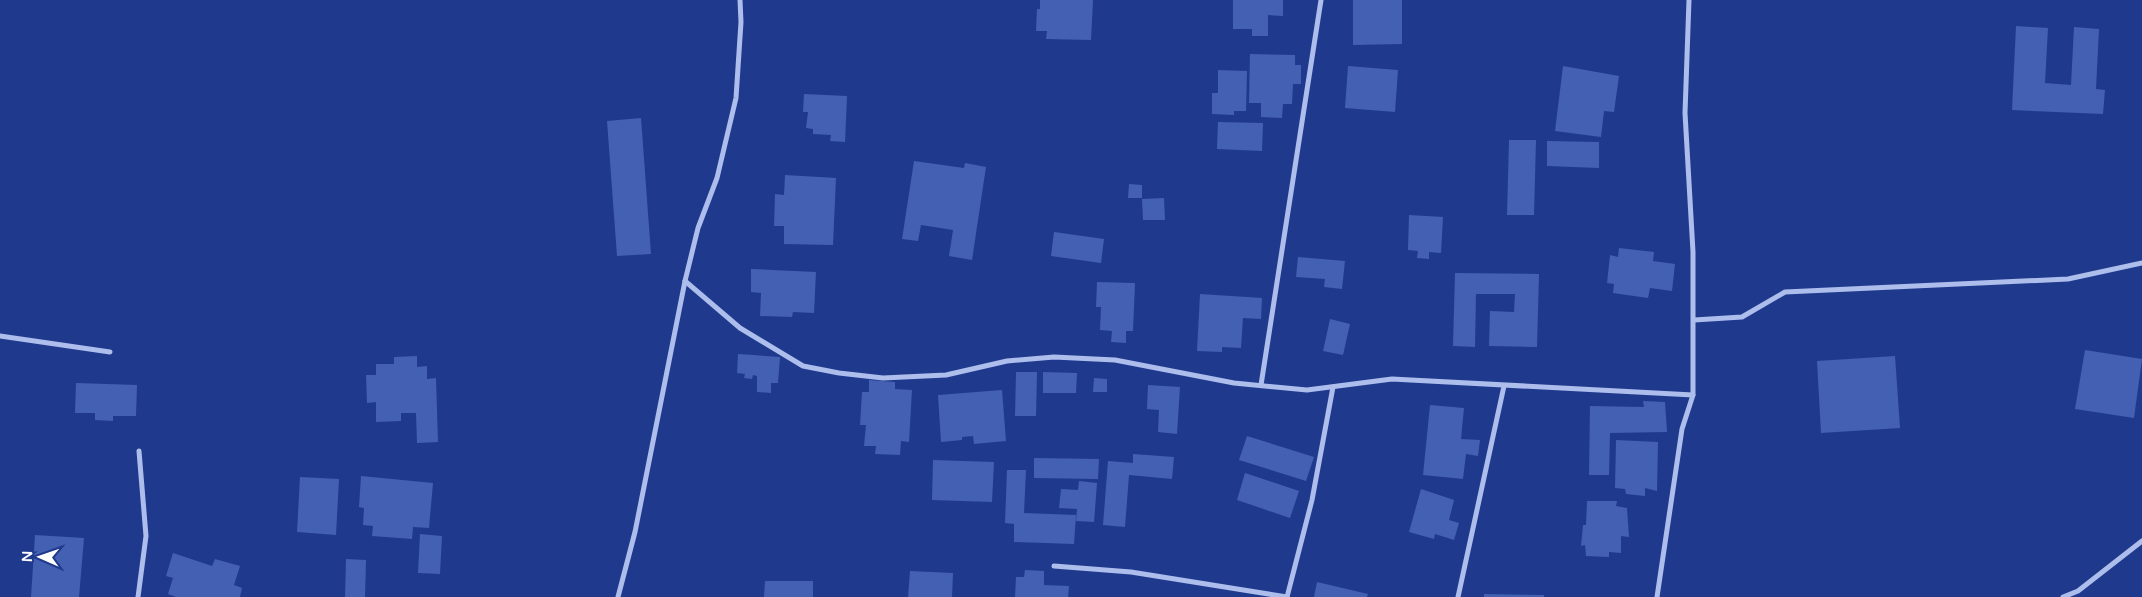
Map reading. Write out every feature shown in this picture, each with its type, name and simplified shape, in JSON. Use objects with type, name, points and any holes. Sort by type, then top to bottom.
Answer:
[{"type":"street","points":[[618,597],[635,532],[685,281],[698,228],[717,178],[736,98],[741,22],[740,0]]},
{"type":"street","points":[[1261,385],[1321,0]]},
{"type":"street","points":[[1657,597],[1682,429],[1694,395],[1694,320],[1685,113],[1689,0]]},
{"type":"street","points":[[1694,320],[1742,317],[1785,292],[2068,279],[2142,263]]},
{"type":"street","points":[[685,281],[740,328],[803,366],[839,373],[883,378],[946,376],[1007,360],[1054,357],[1115,360],[1234,383],[1307,390],[1392,379],[1694,395]]},
{"type":"street","points":[[0,336],[110,352]]},
{"type":"street","points":[[1458,597],[1504,386]]},
{"type":"street","points":[[1054,566],[1131,572],[1287,597],[1312,500],[1333,387]]},
{"type":"street","points":[[138,597],[146,536],[139,451]]},
{"type":"street","points":[[2063,597],[2078,591],[2142,541]]},
{"type":"building","points":[[1040,0],[1093,0],[1091,40],[1046,39],[1047,31],[1036,31],[1037,9],[1040,9]]},
{"type":"building","points":[[1233,0],[1283,0],[1283,16],[1268,15],[1268,36],[1252,36],[1252,29],[1233,29]]},
{"type":"building","points":[[1353,0],[1402,0],[1402,44],[1353,45]]},
{"type":"building","points":[[2016,26],[2048,28],[2045,83],[2071,85],[2074,27],[2099,29],[2096,89],[2105,90],[2103,114],[2012,110]]},
{"type":"building","points":[[1250,54],[1295,55],[1295,65],[1301,65],[1301,84],[1293,84],[1292,104],[1283,104],[1282,118],[1261,117],[1261,103],[1249,103]]},
{"type":"building","points":[[1348,66],[1398,70],[1395,112],[1345,108]]},
{"type":"building","points":[[1563,66],[1619,76],[1614,112],[1604,111],[1601,137],[1555,131]]},
{"type":"building","points":[[1218,70],[1247,71],[1246,111],[1234,111],[1234,115],[1212,114],[1212,93],[1218,93]]},
{"type":"building","points":[[804,94],[847,96],[845,142],[830,141],[831,135],[813,134],[813,129],[806,128],[808,112],[803,112]]},
{"type":"building","points":[[641,118],[651,254],[617,256],[607,121]]},
{"type":"building","points":[[1218,122],[1263,123],[1262,151],[1217,149]]},
{"type":"building","points":[[1509,140],[1536,140],[1534,215],[1507,215]]},
{"type":"building","points":[[1547,141],[1599,142],[1599,168],[1547,166]]},
{"type":"building","points":[[914,161],[964,168],[965,163],[986,167],[972,260],[949,256],[953,230],[921,225],[918,241],[902,239]]},
{"type":"building","points":[[785,175],[836,178],[833,245],[784,244],[784,226],[774,226],[775,194],[784,195]]},
{"type":"building","points":[[1129,184],[1142,185],[1142,198],[1128,198]]},
{"type":"building","points":[[1164,198],[1165,220],[1143,220],[1142,199]]},
{"type":"building","points":[[1409,215],[1443,217],[1441,253],[1429,252],[1429,259],[1417,258],[1418,251],[1408,250]]},
{"type":"building","points":[[1054,232],[1104,239],[1101,263],[1051,256]]},
{"type":"building","points":[[1619,248],[1654,252],[1653,261],[1675,264],[1672,291],[1650,288],[1648,298],[1613,293],[1614,284],[1607,283],[1610,255],[1618,257]]},
{"type":"building","points":[[1298,257],[1345,261],[1342,289],[1324,287],[1325,279],[1296,277]]},
{"type":"building","points":[[751,269],[816,272],[814,313],[793,312],[792,317],[760,316],[761,293],[751,292]]},
{"type":"building","points":[[1455,273],[1539,274],[1537,347],[1489,346],[1490,311],[1514,312],[1515,294],[1476,294],[1475,347],[1453,346]]},
{"type":"building","points":[[1097,282],[1135,283],[1133,331],[1126,331],[1126,343],[1111,342],[1112,331],[1100,330],[1101,307],[1096,307]]},
{"type":"building","points":[[1200,294],[1262,298],[1261,319],[1243,318],[1241,348],[1222,347],[1222,352],[1197,351]]},
{"type":"building","points":[[1330,319],[1350,324],[1343,355],[1323,351]]},
{"type":"building","points":[[2085,350],[2142,359],[2134,418],[2075,409]]},
{"type":"building","points":[[738,354],[780,357],[778,383],[771,383],[771,393],[757,392],[757,376],[753,375],[752,379],[744,378],[745,374],[737,373]]},
{"type":"building","points":[[417,356],[417,367],[427,366],[427,379],[436,378],[438,442],[417,443],[416,413],[401,413],[401,421],[376,422],[376,402],[367,403],[366,375],[376,375],[376,364],[394,364],[394,357]]},
{"type":"building","points":[[1895,356],[1900,428],[1821,433],[1817,361]]},
{"type":"building","points":[[1016,372],[1037,372],[1036,416],[1015,416]]},
{"type":"building","points":[[1043,372],[1077,373],[1076,393],[1043,393]]},
{"type":"building","points":[[1094,378],[1107,379],[1107,392],[1093,392]]},
{"type":"building","points":[[869,380],[895,382],[895,389],[912,390],[909,442],[901,441],[900,455],[875,454],[876,446],[864,446],[866,425],[860,425],[862,392],[869,392]]},
{"type":"building","points":[[76,383],[137,385],[136,416],[113,416],[113,421],[95,420],[95,413],[75,413]]},
{"type":"building","points":[[1148,385],[1180,387],[1177,434],[1158,432],[1159,410],[1147,409]]},
{"type":"building","points":[[1002,390],[1006,441],[974,444],[973,436],[962,437],[962,440],[941,442],[938,395]]},
{"type":"building","points":[[1643,401],[1665,402],[1667,432],[1610,433],[1609,475],[1589,475],[1590,406],[1644,407]]},
{"type":"building","points":[[1430,405],[1464,408],[1461,439],[1480,440],[1478,456],[1466,454],[1463,479],[1423,475]]},
{"type":"building","points":[[1247,436],[1314,457],[1306,481],[1239,460]]},
{"type":"building","points":[[1616,440],[1658,442],[1657,491],[1645,488],[1645,496],[1626,494],[1625,489],[1615,488]]},
{"type":"building","points":[[1133,454],[1174,457],[1172,479],[1129,475],[1125,527],[1103,525],[1108,461],[1133,463]]},
{"type":"building","points":[[1034,458],[1099,459],[1098,479],[1034,478]]},
{"type":"building","points":[[933,460],[994,462],[992,502],[932,500]]},
{"type":"building","points":[[1007,470],[1026,470],[1024,513],[1076,515],[1074,544],[1014,542],[1014,524],[1005,523]]},
{"type":"building","points":[[1245,473],[1299,491],[1290,518],[1237,500]]},
{"type":"building","points":[[361,476],[433,483],[429,528],[413,527],[412,539],[372,536],[373,526],[363,525],[364,508],[359,507]]},
{"type":"building","points":[[300,477],[339,479],[336,535],[297,532]]},
{"type":"building","points":[[1079,481],[1097,483],[1094,522],[1076,521],[1077,509],[1059,508],[1061,489],[1078,490]]},
{"type":"building","points":[[1421,489],[1454,500],[1449,520],[1459,523],[1454,540],[1435,534],[1434,539],[1409,532]]},
{"type":"building","points":[[1587,501],[1617,501],[1616,506],[1627,508],[1629,537],[1621,536],[1621,553],[1609,552],[1609,557],[1586,556],[1585,545],[1581,546],[1583,525],[1586,525]]},
{"type":"building","points":[[420,534],[442,536],[440,574],[418,573]]},
{"type":"building","points":[[35,535],[84,538],[79,597],[31,597]]},
{"type":"building","points":[[173,553],[212,566],[215,559],[240,566],[234,585],[242,588],[240,597],[176,597],[168,594],[173,578],[166,576]]},
{"type":"building","points":[[346,559],[366,560],[365,597],[345,597]]},
{"type":"building","points":[[1025,570],[1044,571],[1044,585],[1069,586],[1068,597],[1015,597],[1016,577],[1024,577]]},
{"type":"building","points":[[910,571],[953,573],[952,597],[908,597]]},
{"type":"building","points":[[765,581],[813,581],[813,597],[764,597]]},
{"type":"building","points":[[1317,582],[1368,594],[1367,597],[1314,597]]},
{"type":"building","points":[[1484,594],[1544,595],[1544,597],[1484,597]]}]
